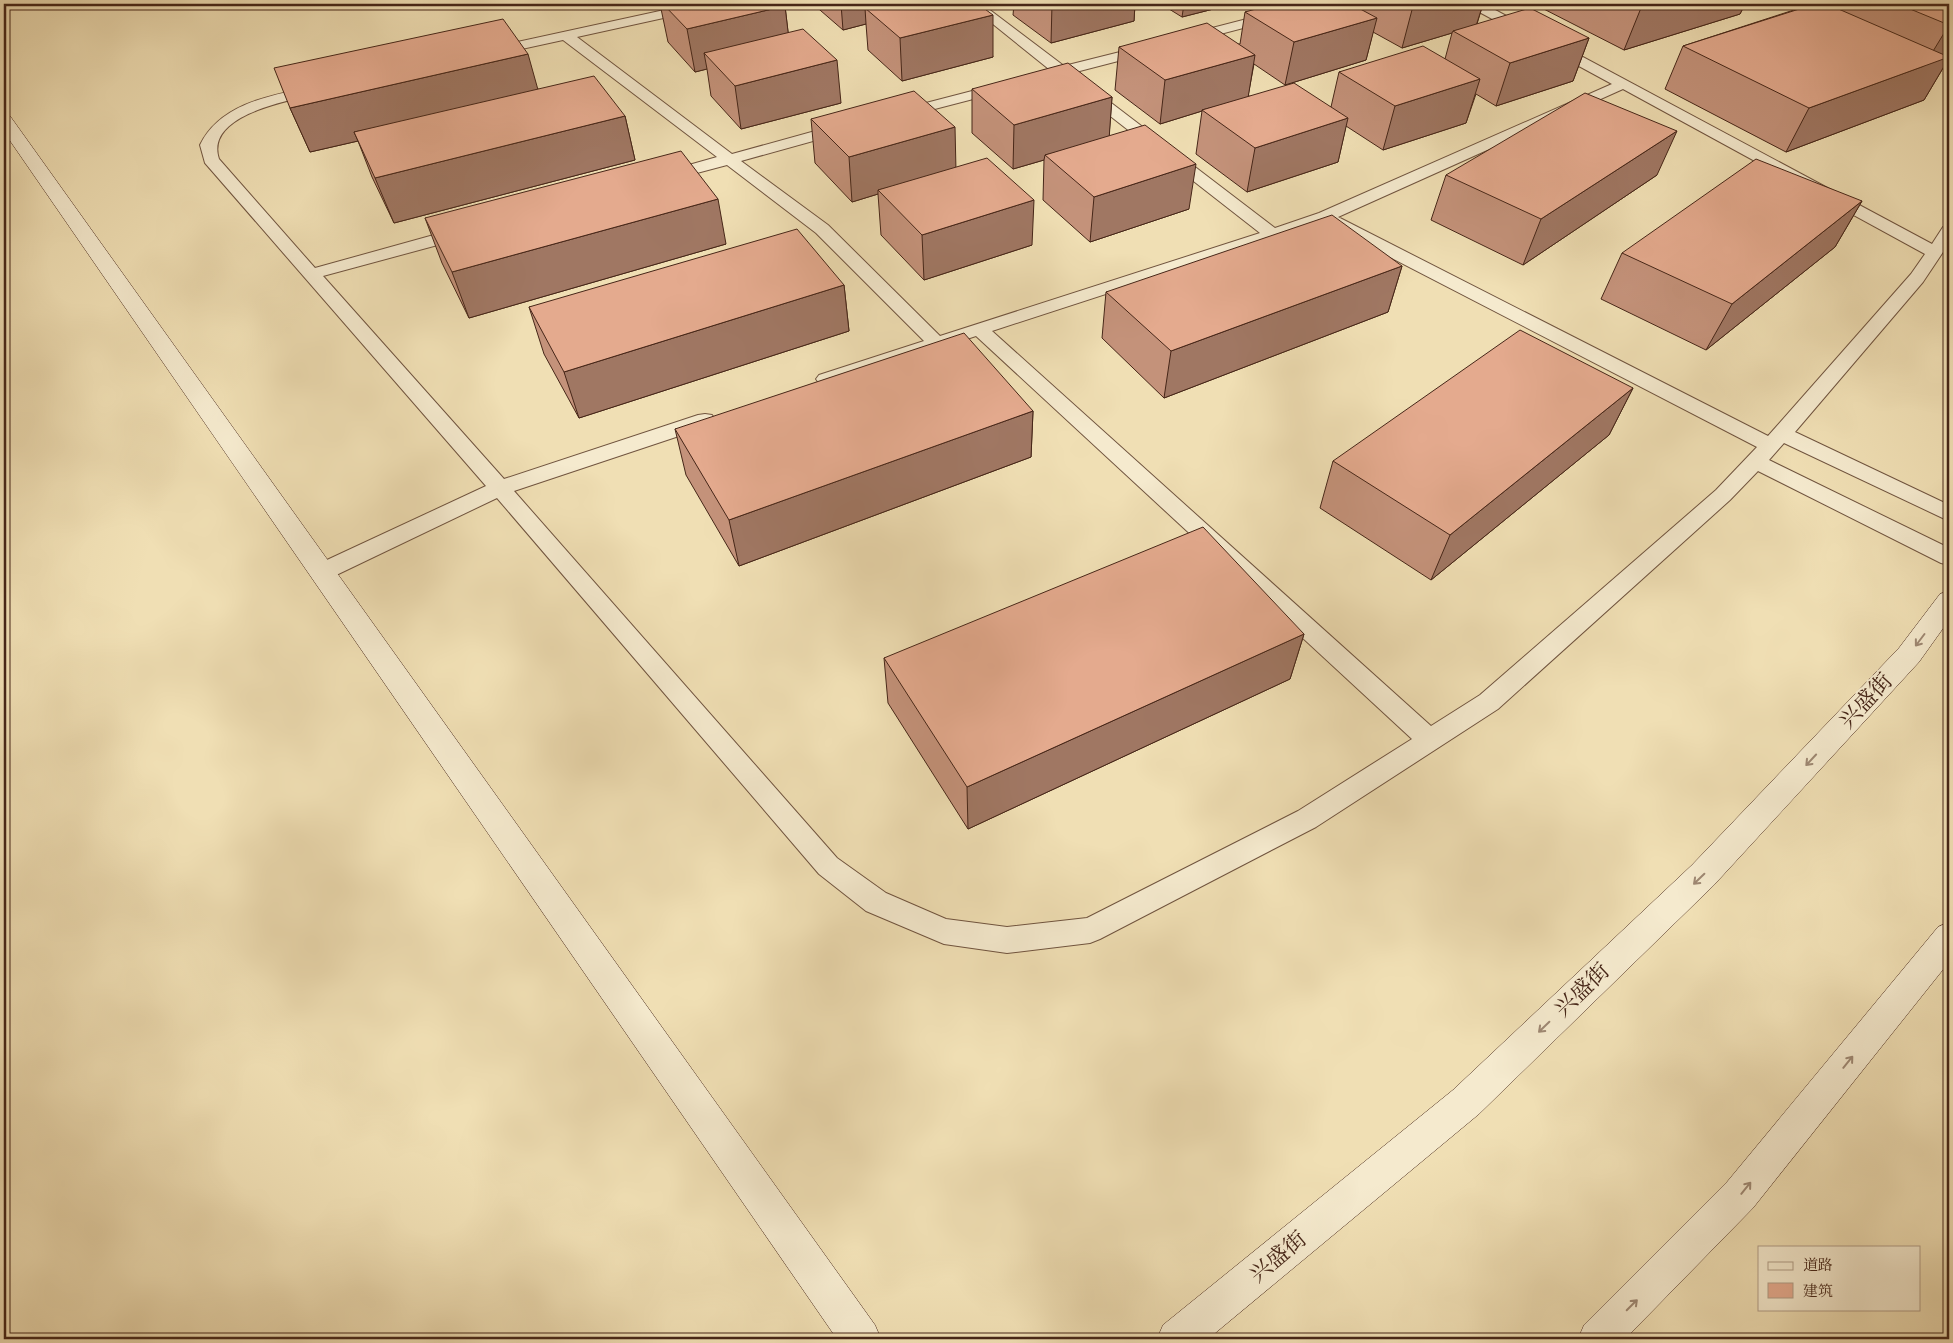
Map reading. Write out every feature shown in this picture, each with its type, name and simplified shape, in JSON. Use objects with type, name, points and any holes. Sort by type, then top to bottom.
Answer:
[{"type":"main road","points":[[4,120],[861,1339]]},
{"type":"main road","name":"兴盛街","points":[[1177,1339],[1466,1102],[1702,876],[1909,655],[1949,601]]},
{"type":"main road","points":[[1598,1339],[1740,1195],[1949,937]]},
{"type":"lane","points":[[480,54],[708,4]]},
{"type":"lane","points":[[974,4],[1272,234]]},
{"type":"lane","points":[[1032,79],[1319,4]]},
{"type":"lane","points":[[1475,4],[1935,252]]},
{"type":"lane","points":[[565,35],[822,229],[936,342]]},
{"type":"lane","points":[[881,119],[1014,84]]},
{"type":"lane","points":[[813,384],[978,328],[1325,217],[1623,84]]},
{"type":"lane","points":[[327,88],[252,106],[232,117],[215,132],[208,146],[211,160],[500,488],[828,866],[876,902],[944,931],[1007,940],[1090,930],[1307,819],[1488,702],[1716,502],[1770,448],[1917,278],[1949,231]]},
{"type":"lane","points":[[644,182],[862,124]]},
{"type":"lane","points":[[1325,217],[1770,448],[1949,557]]},
{"type":"lane","points":[[312,274],[483,227]]},
{"type":"lane","points":[[978,328],[1430,740]]},
{"type":"lane","points":[[322,572],[500,488],[718,415]]},
{"type":"lane","points":[[1770,448],[1949,514]]},
{"type":"building","points":[[663,4],[782,4],[785,6],[687,29]]},
{"type":"building","points":[[884,4],[978,4],[993,15],[900,38],[865,8]]},
{"type":"building","points":[[1274,4],[1351,4],[1377,18],[1294,42],[1245,12]]},
{"type":"building","points":[[1633,4],[1655,4],[1641,8]]},
{"type":"building","points":[[1815,4],[1827,4],[1949,57],[1809,108],[1683,46]]},
{"type":"building","points":[[1898,4],[1949,4],[1949,25]]},
{"type":"building","points":[[1530,8],[1589,38],[1510,63],[1453,31]]},
{"type":"building","points":[[503,19],[528,54],[290,108],[274,68]]},
{"type":"building","points":[[1207,23],[1255,55],[1165,80],[1119,47]]},
{"type":"building","points":[[803,29],[837,60],[735,86],[704,53]]},
{"type":"building","points":[[1423,46],[1480,79],[1395,106],[1339,72]]},
{"type":"building","points":[[1068,63],[1112,97],[1014,125],[972,89]]},
{"type":"building","points":[[594,76],[625,116],[375,178],[354,132]]},
{"type":"building","points":[[1294,83],[1348,118],[1255,148],[1202,110]]},
{"type":"building","points":[[914,91],[955,127],[849,157],[811,119]]},
{"type":"building","points":[[1585,93],[1677,131],[1541,219],[1446,175]]},
{"type":"building","points":[[1145,125],[1196,164],[1094,197],[1045,155]]},
{"type":"building","points":[[681,151],[718,199],[452,272],[425,218]]},
{"type":"building","points":[[987,158],[1034,200],[922,235],[878,190]]},
{"type":"building","points":[[1756,159],[1862,201],[1732,304],[1622,253]]},
{"type":"building","points":[[1332,215],[1402,266],[1171,351],[1106,292]]},
{"type":"building","points":[[797,229],[844,285],[564,372],[529,307]]},
{"type":"building","points":[[1520,330],[1633,388],[1450,535],[1333,461]]},
{"type":"building","points":[[964,333],[1033,411],[729,520],[675,429]]},
{"type":"building","points":[[1203,527],[1304,634],[967,787],[884,658]]}]
